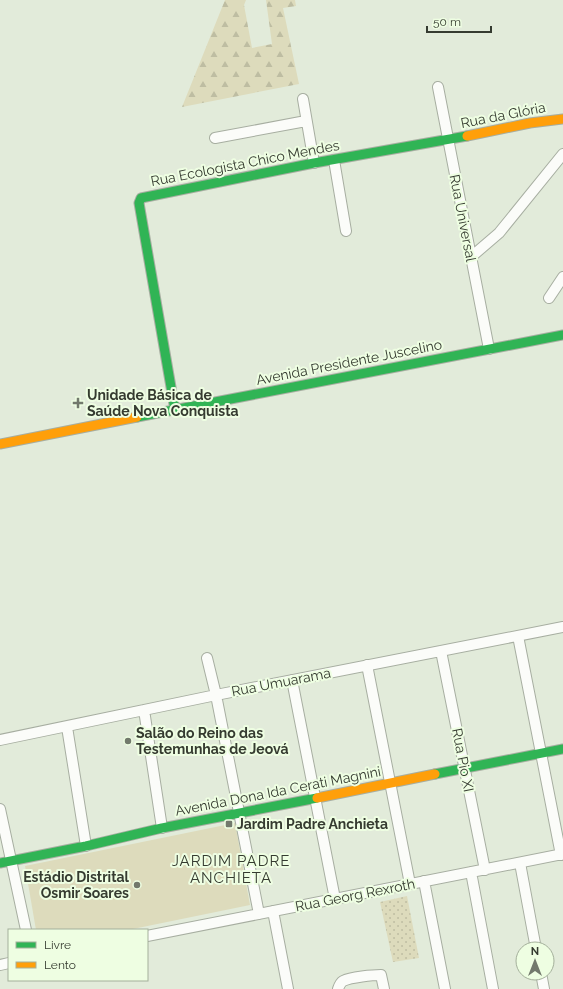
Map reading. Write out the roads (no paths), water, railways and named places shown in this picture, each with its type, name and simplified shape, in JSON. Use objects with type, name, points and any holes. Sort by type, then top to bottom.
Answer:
[{"type":"street","name":"Rua Universal","points":[[438,88],[489,349]]},
{"type":"street","points":[[303,98],[314,163]]},
{"type":"street","name":"Rua da Glória","points":[[448,140],[530,123],[563,119]]},
{"type":"street","points":[[214,138],[306,121]]},
{"type":"street","name":"Rua Ecologista Chico Mendes","points":[[175,410],[139,200],[141,198],[314,163],[448,140]]},
{"type":"street","points":[[471,257],[499,233],[563,154]]},
{"type":"street","points":[[334,160],[346,231]]},
{"type":"street","points":[[549,298],[563,277]]},
{"type":"street","name":"Avenida Presidente Juscelino","points":[[0,444],[563,335]]},
{"type":"street","name":"Rua Umuarama","points":[[0,740],[216,695],[563,627]]},
{"type":"street","points":[[518,636],[562,854]]},
{"type":"street","name":"Rua Pio XI","points":[[442,651],[485,870]]},
{"type":"street","points":[[207,658],[216,695],[259,914]]},
{"type":"street","points":[[367,665],[410,884]]},
{"type":"street","points":[[292,680],[335,899]]},
{"type":"street","points":[[144,710],[162,828]]},
{"type":"street","points":[[67,727],[86,846]]},
{"type":"street","name":"Avenida Dona Ida Cerati Magnini","points":[[0,862],[86,846],[162,828],[563,749]]},
{"type":"street","points":[[0,809],[26,929]]},
{"type":"street","name":"Rua Georg Rexroth","points":[[148,936],[562,854]]},
{"type":"street","points":[[520,863],[535,941]]},
{"type":"street","points":[[471,872],[493,989]]},
{"type":"street","points":[[424,881],[445,989]]},
{"type":"street","points":[[273,911],[288,989]]},
{"type":"street","points":[[338,989],[340,984],[345,980],[381,975],[384,989]]},
{"type":"place","name":"Unidade Básica de Saúde Nova Conquista","points":[[78,403]]},
{"type":"place","name":"Salão do Reino das Testemunhas de Jeová","points":[[128,741]]},
{"type":"place","name":"Jardim Padre Anchieta","points":[[229,824]]},
{"type":"place","name":"Estádio Distrital Osmir Soares","points":[[137,885]]},
{"type":"district","name":"JARDIM PADRE ANCHIETA","points":[[231,870]]}]
